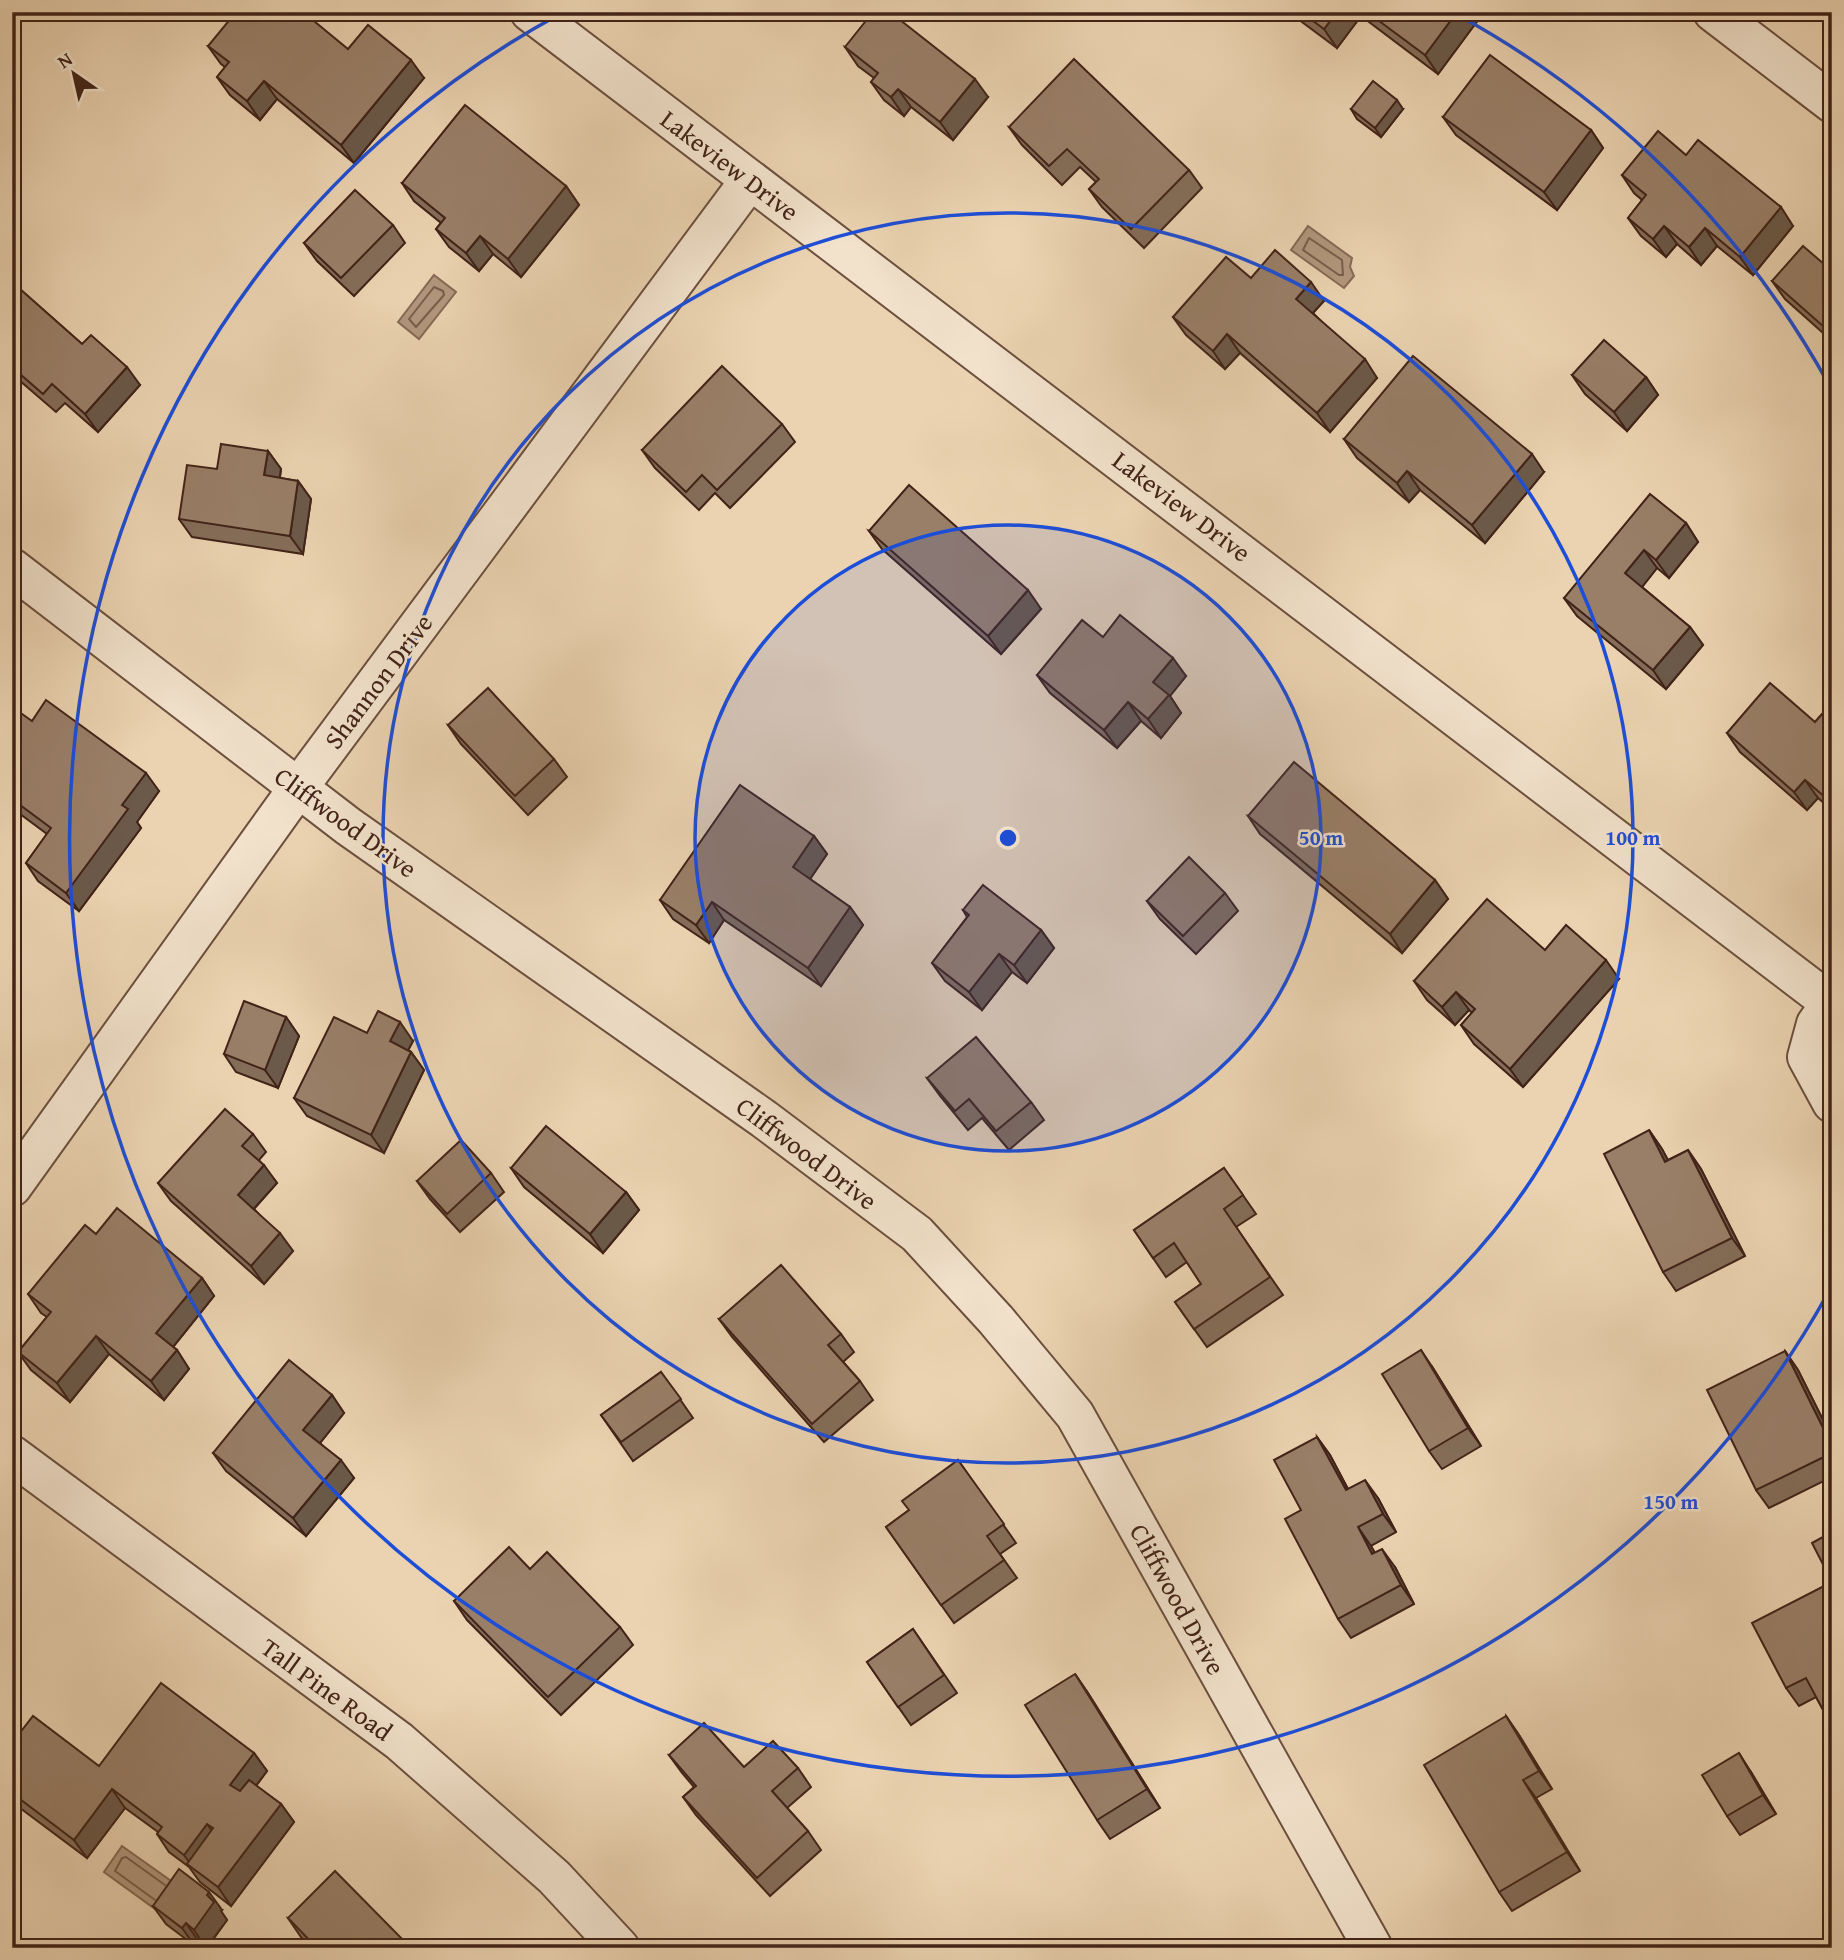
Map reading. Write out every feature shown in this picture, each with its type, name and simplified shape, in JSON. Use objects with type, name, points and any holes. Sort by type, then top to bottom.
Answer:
[{"type":"street","name":"Lakeview Drive","points":[[530,12],[1831,1003]]},
{"type":"street","points":[[1713,12],[1832,103]]},
{"type":"street","name":"Shannon Drive","points":[[12,1187],[298,788],[750,180]]},
{"type":"street","name":"Cliffwood Drive","points":[[12,568],[298,788],[764,1119],[917,1234],[996,1320],[1075,1415],[1373,1948]]},
{"type":"street","points":[[1831,1003],[1816,1024],[1807,1057],[1832,1103]]},
{"type":"street","name":"Tall Pine Road","points":[[12,1455],[399,1741],[554,1877],[620,1948]]},
{"type":"water","points":[[1308,226],[1352,258],[1350,267],[1354,276],[1344,288],[1291,250]]},
{"type":"water","points":[[434,275],[456,292],[419,339],[398,322]]},
{"type":"water","points":[[122,1846],[181,1888],[162,1914],[104,1872]]},
{"type":"building","points":[[236,12],[303,12],[348,49],[368,25],[411,60],[341,145],[264,81],[247,101],[217,77],[229,62],[208,46]]},
{"type":"building","points":[[873,12],[890,12],[975,79],[940,122],[898,89],[891,97],[871,82],[878,73],[845,47]]},
{"type":"building","points":[[1301,12],[1337,12],[1324,29]]},
{"type":"building","points":[[1367,12],[1457,12],[1425,55]]},
{"type":"building","points":[[1490,55],[1591,130],[1544,192],[1443,117]]},
{"type":"building","points":[[1074,59],[1189,170],[1131,229],[1089,189],[1099,179],[1067,149],[1049,166],[1009,127]]},
{"type":"building","points":[[1373,81],[1397,100],[1375,128],[1351,109]]},
{"type":"building","points":[[465,105],[566,186],[508,259],[480,236],[466,253],[436,229],[445,218],[402,183]]},
{"type":"building","points":[[1658,131],[1686,155],[1698,140],[1781,207],[1740,257],[1705,228],[1689,247],[1664,226],[1653,239],[1628,218],[1646,195],[1622,175]]},
{"type":"building","points":[[355,190],[393,225],[341,278],[304,243]]},
{"type":"building","points":[[1803,246],[1832,271],[1832,334],[1772,281]]},
{"type":"building","points":[[1275,250],[1311,282],[1296,299],[1365,359],[1317,413],[1227,334],[1213,351],[1173,317],[1226,257],[1251,278]]},
{"type":"building","points":[[12,282],[82,344],[91,335],[127,367],[85,414],[52,384],[43,394],[12,367]]},
{"type":"building","points":[[1604,340],[1646,377],[1614,412],[1572,375]]},
{"type":"building","points":[[1413,356],[1532,454],[1472,525],[1407,471],[1397,483],[1344,439]]},
{"type":"building","points":[[722,366],[782,424],[717,490],[702,475],[686,492],[642,450]]},
{"type":"building","points":[[221,444],[268,451],[264,475],[298,481],[290,536],[179,519],[187,465],[217,469]]},
{"type":"building","points":[[909,485],[1028,590],[988,636],[869,531]]},
{"type":"building","points":[[1650,494],[1686,523],[1656,560],[1644,550],[1625,573],[1690,627],[1653,670],[1564,598]]},
{"type":"building","points":[[1120,615],[1173,658],[1153,682],[1169,695],[1148,719],[1128,702],[1104,730],[1037,675],[1082,620],[1103,637]]},
{"type":"building","points":[[1770,683],[1815,722],[1832,703],[1832,803],[1805,780],[1794,792],[1727,733]]},
{"type":"building","points":[[488,688],[554,759],[515,796],[448,725]]},
{"type":"building","points":[[46,700],[146,773],[122,805],[128,809],[66,893],[26,863],[51,828],[12,799],[12,718],[18,711],[32,721]]},
{"type":"building","points":[[1294,762],[1435,880],[1390,934],[1248,816]]},
{"type":"building","points":[[740,785],[814,836],[793,867],[850,907],[808,968],[712,902],[696,925],[660,900]]},
{"type":"building","points":[[1189,857],[1225,893],[1183,936],[1147,901]]},
{"type":"building","points":[[983,885],[1041,930],[1014,965],[999,954],[969,992],[932,963],[969,915],[963,910]]},
{"type":"building","points":[[1487,899],[1545,950],[1566,925],[1606,960],[1510,1069],[1461,1025],[1475,1009],[1456,992],[1442,1007],[1414,981]]},
{"type":"building","points":[[244,1001],[286,1017],[265,1070],[224,1054]]},
{"type":"building","points":[[378,1011],[400,1022],[390,1041],[411,1052],[371,1135],[294,1098],[334,1017],[367,1033]]},
{"type":"building","points":[[976,1037],[1031,1102],[996,1131],[969,1099],[955,1111],[927,1078]]},
{"type":"building","points":[[225,1109],[253,1134],[242,1146],[264,1165],[238,1195],[280,1233],[251,1266],[158,1183]]},
{"type":"building","points":[[546,1126],[626,1192],[590,1234],[511,1168]]},
{"type":"building","points":[[1649,1130],[1665,1162],[1688,1150],[1732,1238],[1663,1272],[1604,1154]]},
{"type":"building","points":[[461,1140],[491,1173],[447,1214],[417,1181]]},
{"type":"building","points":[[1224,1168],[1243,1195],[1224,1209],[1270,1277],[1194,1329],[1175,1302],[1201,1284],[1174,1243],[1153,1258],[1134,1230]]},
{"type":"building","points":[[117,1208],[202,1278],[156,1333],[177,1350],[151,1381],[96,1336],[57,1383],[18,1352],[51,1312],[28,1294],[85,1225],[96,1234]]},
{"type":"building","points":[[781,1265],[841,1334],[828,1345],[860,1381],[812,1424],[719,1319]]},
{"type":"building","points":[[1421,1350],[1468,1428],[1429,1451],[1382,1374]]},
{"type":"building","points":[[1785,1351],[1832,1446],[1832,1453],[1756,1490],[1707,1390]]},
{"type":"building","points":[[289,1360],[332,1395],[303,1430],[341,1460],[293,1518],[213,1453]]},
{"type":"building","points":[[661,1372],[681,1399],[621,1442],[601,1415]]},
{"type":"building","points":[[1317,1437],[1346,1490],[1365,1480],[1383,1514],[1358,1527],[1372,1554],[1382,1549],[1401,1585],[1338,1619],[1285,1519],[1301,1510],[1274,1460]]},
{"type":"building","points":[[958,1460],[1004,1524],[987,1536],[1004,1560],[941,1605],[886,1527],[909,1510],[902,1501]]},
{"type":"building","points":[[1832,1532],[1832,1582],[1812,1543]]},
{"type":"building","points":[[509,1547],[530,1569],[547,1552],[620,1627],[548,1697],[454,1601]]},
{"type":"building","points":[[1832,1582],[1830,1723],[1806,1678],[1786,1688],[1752,1623]]},
{"type":"building","points":[[913,1629],[944,1675],[898,1707],[867,1662]]},
{"type":"building","points":[[1075,1674],[1147,1789],[1097,1820],[1025,1705]]},
{"type":"building","points":[[161,1683],[254,1753],[230,1785],[240,1791],[249,1780],[281,1804],[218,1887],[187,1864],[213,1828],[207,1824],[184,1855],[157,1834],[162,1827],[112,1789],[74,1840],[12,1793],[12,1743],[33,1716],[99,1766]]},
{"type":"building","points":[[1506,1716],[1539,1771],[1523,1780],[1567,1852],[1499,1892],[1424,1765]]},
{"type":"building","points":[[704,1723],[744,1767],[773,1741],[798,1768],[772,1791],[808,1831],[757,1878],[683,1797],[696,1786],[669,1755]]},
{"type":"building","points":[[1739,1753],[1763,1795],[1727,1816],[1702,1775]]},
{"type":"building","points":[[179,1869],[209,1892],[207,1895],[214,1902],[194,1930],[186,1923],[182,1928],[153,1906]]},
{"type":"building","points":[[335,1871],[411,1948],[317,1948],[288,1918]]}]
